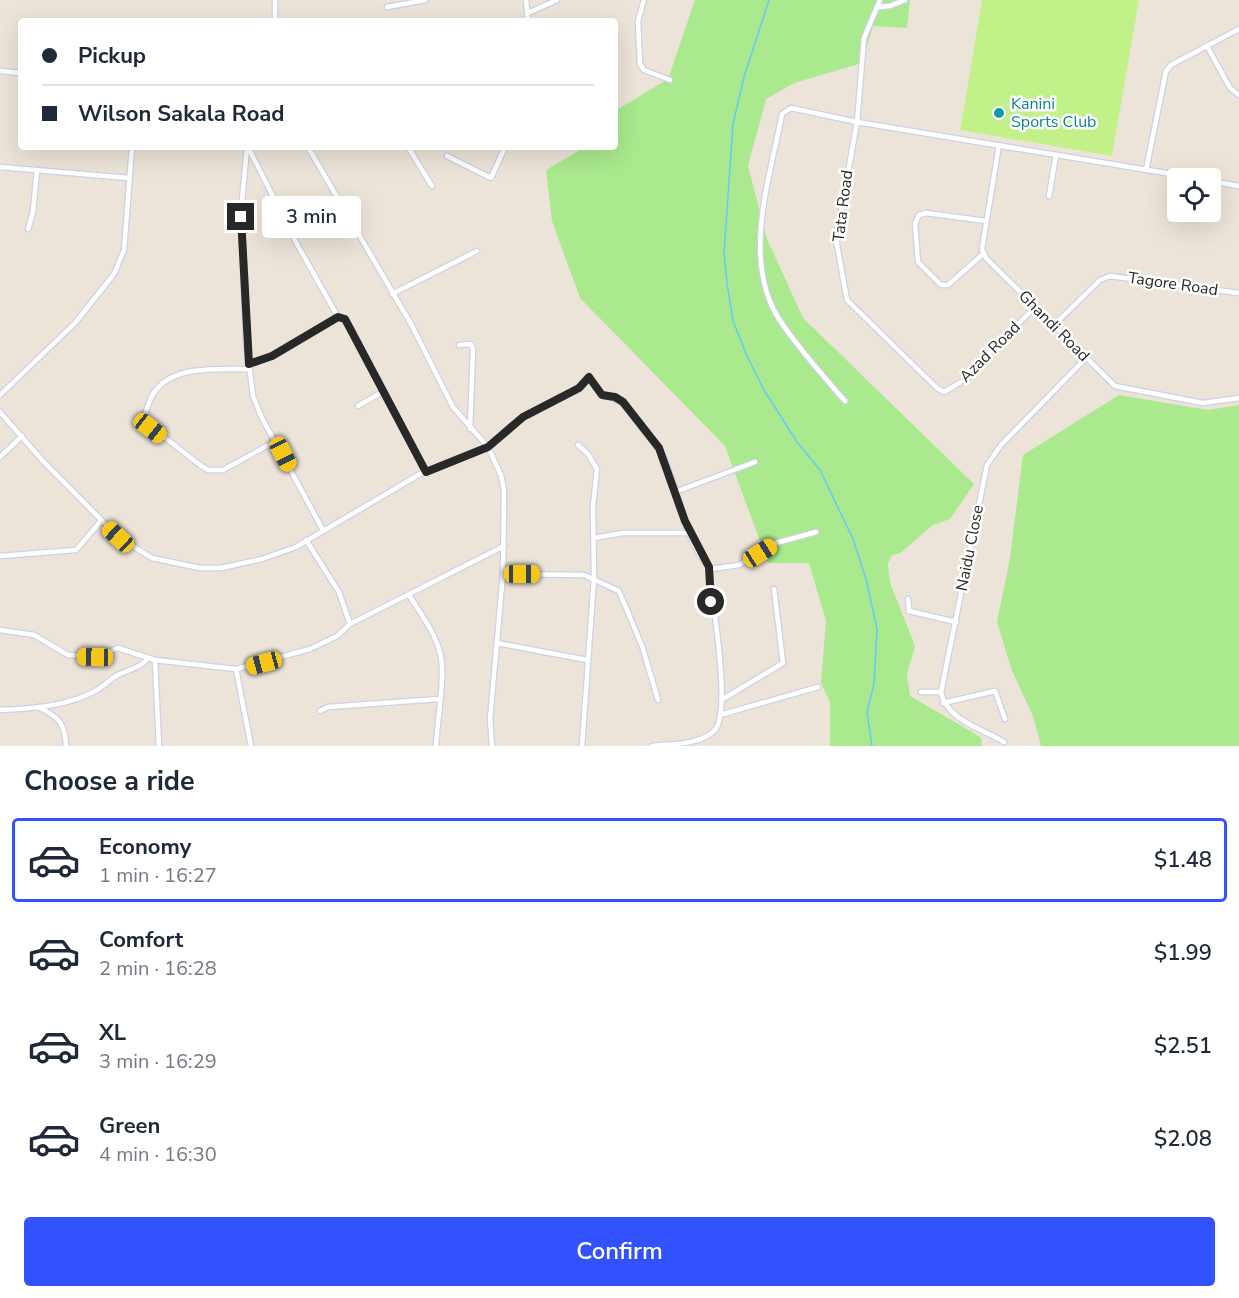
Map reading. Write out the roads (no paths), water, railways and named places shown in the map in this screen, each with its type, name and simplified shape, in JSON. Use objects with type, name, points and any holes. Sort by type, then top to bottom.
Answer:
[{"type":"street","points":[[275,0],[275,18]]},
{"type":"street","points":[[387,7],[425,0]]},
{"type":"street","points":[[526,0],[528,18]]},
{"type":"street","points":[[528,13],[557,0]]},
{"type":"street","points":[[644,0],[638,21],[640,64],[644,70],[670,80]]},
{"type":"street","name":"Tata Road","points":[[880,0],[864,38],[857,122],[836,239],[847,298],[937,388],[944,392]]},
{"type":"street","points":[[878,7],[890,6],[905,0]]},
{"type":"street","points":[[1146,170],[1163,75],[1172,65],[1239,29]]},
{"type":"street","points":[[1207,46],[1230,88],[1239,95]]},
{"type":"street","points":[[0,71],[18,73]]},
{"type":"street","points":[[844,401],[781,322],[767,291],[761,247],[762,225],[782,114],[791,108],[857,122],[1167,173]]},
{"type":"street","points":[[986,221],[926,213],[919,215],[915,223],[916,258],[941,285],[948,285],[983,254],[986,221],[999,145]]},
{"type":"street","points":[[0,395],[75,323],[109,282],[124,250],[132,150]]},
{"type":"street","points":[[247,150],[241,211],[249,366],[253,396],[323,530]]},
{"type":"street","points":[[249,150],[297,246],[338,317],[345,319],[426,472]]},
{"type":"street","points":[[310,150],[411,324],[453,407],[488,447],[502,479],[503,574],[490,719],[492,746]]},
{"type":"street","points":[[410,150],[432,186]]},
{"type":"street","points":[[447,156],[491,178],[504,150]]},
{"type":"street","points":[[1049,196],[1056,155]]},
{"type":"street","points":[[0,167],[129,178]]},
{"type":"street","points":[[28,229],[33,212],[37,170]]},
{"type":"street","points":[[1221,183],[1239,186]]},
{"type":"street","points":[[392,294],[477,251]]},
{"type":"street","name":"Ghandi Road","points":[[983,254],[1034,308],[1119,388],[1203,403],[1239,398]]},
{"type":"street","name":"Tagore Road","points":[[1054,325],[1100,280],[1106,277],[1239,292]]},
{"type":"street","name":"Azad Road","points":[[944,392],[961,382],[1034,308]]},
{"type":"street","points":[[276,441],[232,465],[214,471],[200,465],[146,422],[145,413],[156,388],[168,378],[196,371],[249,366],[272,356],[338,317]]},
{"type":"street","points":[[459,345],[471,344],[473,350],[470,429]]},
{"type":"street","name":"Naidu Close","points":[[943,703],[941,692],[989,459],[1086,358]]},
{"type":"street","points":[[0,412],[118,537],[152,558],[200,568],[221,568],[262,559],[296,547],[426,472],[488,447],[523,417],[579,388],[589,377],[602,395],[615,397],[623,402],[659,448],[691,533],[709,567],[723,699],[720,715],[715,730],[701,739],[652,746]]},
{"type":"street","points":[[358,406],[384,391]]},
{"type":"street","points":[[0,457],[22,436]]},
{"type":"street","points":[[578,445],[588,454],[597,469],[593,507],[594,578],[582,746]]},
{"type":"street","points":[[675,492],[755,462]]},
{"type":"street","points":[[0,556],[76,550],[101,521]]},
{"type":"street","points":[[709,567],[714,570],[739,565],[776,543],[816,532]]},
{"type":"street","points":[[594,538],[623,533],[691,533]]},
{"type":"street","points":[[306,540],[339,592],[350,624]]},
{"type":"street","points":[[0,630],[34,635],[68,655],[95,657],[118,648],[155,660],[236,669],[310,648],[337,636],[350,624],[504,546]]},
{"type":"street","points":[[503,574],[574,574],[594,578],[619,591],[642,646],[658,700]]},
{"type":"street","points":[[723,699],[783,663],[774,589]]},
{"type":"street","points":[[409,595],[434,635],[440,652],[442,671],[435,746]]},
{"type":"street","points":[[908,599],[909,611],[956,622]]},
{"type":"street","points":[[496,643],[587,660]]},
{"type":"street","points":[[0,710],[38,707],[96,691],[114,677],[145,662],[148,658]]},
{"type":"street","points":[[155,660],[159,746]]},
{"type":"street","points":[[236,669],[251,746]]},
{"type":"street","points":[[720,715],[818,687]]},
{"type":"street","points":[[943,703],[995,691],[1005,720]]},
{"type":"street","points":[[921,692],[941,692]]},
{"type":"street","points":[[320,711],[328,707],[439,699]]},
{"type":"street","points":[[943,703],[962,719],[1004,741]]},
{"type":"street","points":[[38,707],[60,720],[64,726],[66,746]]},
{"type":"street","points":[[701,739],[704,746]]},
{"type":"waterway","points":[[769,0],[744,77],[733,124],[724,253],[727,283],[733,321],[747,356],[764,390],[797,442],[820,470],[853,539],[866,579],[877,629],[874,684],[867,712],[872,746]]},
{"type":"place","name":"Kanini Sports Club","points":[[999,113]]}]
